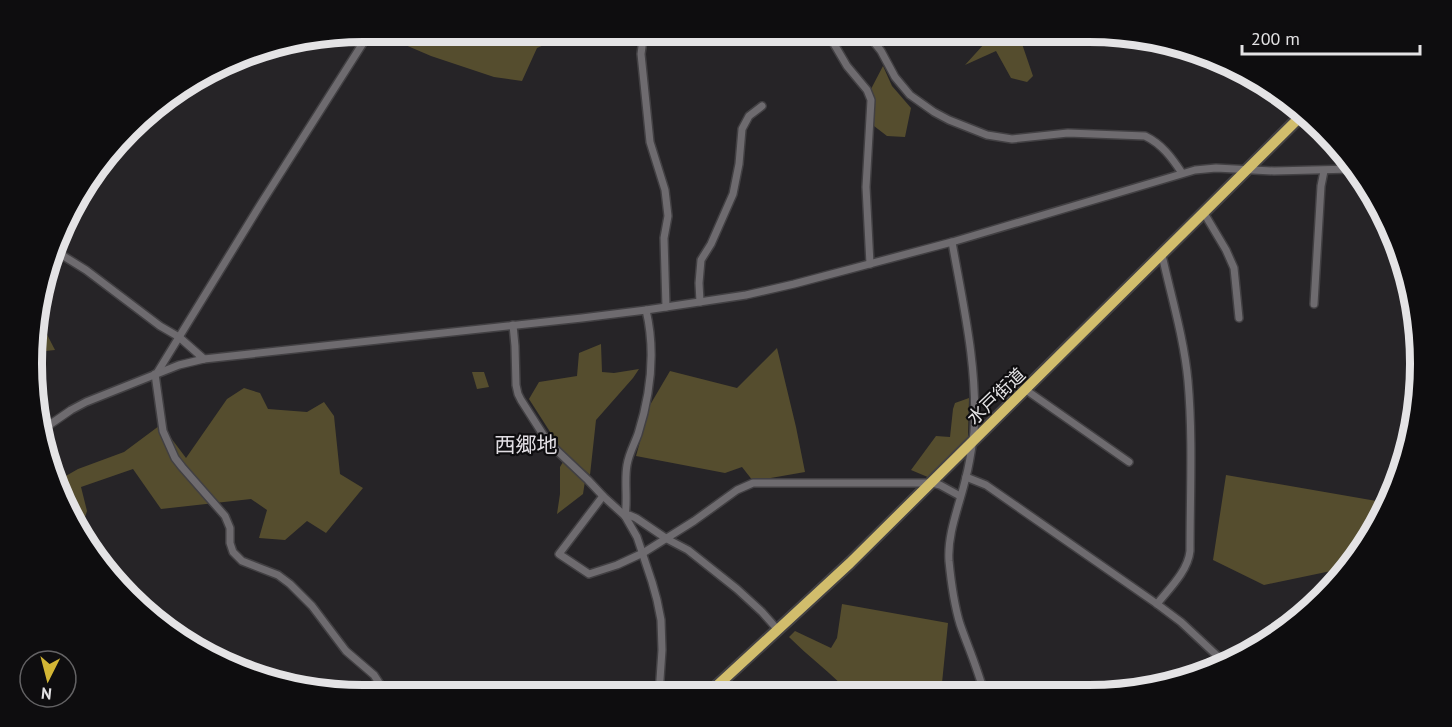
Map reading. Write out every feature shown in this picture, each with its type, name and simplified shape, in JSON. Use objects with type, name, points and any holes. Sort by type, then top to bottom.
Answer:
[{"type":"highway","name":"水戸街道","points":[[718,685],[850,563],[932,483],[1297,120]]},
{"type":"street","points":[[364,42],[156,374],[163,431],[175,458],[225,516],[230,528],[230,543],[233,552],[242,561],[278,575],[290,584],[312,606],[346,651],[374,675],[380,685]]},
{"type":"street","points":[[643,42],[641,54],[650,142],[665,190],[668,216],[664,238],[666,308]]},
{"type":"street","points":[[833,42],[872,100],[866,187],[870,264]]},
{"type":"street","points":[[874,42],[910,95],[949,120],[987,135],[1012,139],[1068,133],[1145,136],[1161,146],[1182,173]]},
{"type":"street","points":[[700,302],[701,260],[724,217],[733,194],[739,164],[742,129],[749,116],[762,106]]},
{"type":"street","points":[[48,426],[86,402],[178,365],[204,359],[666,308],[746,295],[952,242],[1182,173],[1205,169],[1346,170]]},
{"type":"street","points":[[1314,304],[1321,186],[1324,171]]},
{"type":"street","points":[[1204,213],[1234,268],[1239,318]]},
{"type":"street","points":[[952,242],[966,321],[974,404],[972,442],[952,533],[949,559],[958,615],[982,685]]},
{"type":"street","points":[[61,254],[86,270],[160,326],[179,337],[204,359]]},
{"type":"street","points":[[1157,604],[1181,573],[1189,557],[1190,503],[1188,380],[1162,255]]},
{"type":"street","points":[[625,516],[626,467],[638,434],[651,381],[652,356],[646,310]]},
{"type":"street","points":[[513,325],[516,386],[521,400],[551,445],[625,516],[637,537],[657,600],[662,633],[659,685]]},
{"type":"street","points":[[1026,390],[1129,462]]},
{"type":"street","points":[[966,477],[986,485],[1157,604],[1181,622],[1219,658]]},
{"type":"street","points":[[603,496],[559,554],[589,574],[643,553],[702,516],[737,490],[753,483],[932,483],[960,496]]},
{"type":"street","points":[[625,516],[636,518],[688,550],[737,589],[778,630]]},
{"type":"shaded area","points":[[398,42],[551,42],[537,48],[522,81],[494,77],[431,56]]},
{"type":"shaded area","points":[[986,42],[1021,42],[1033,76],[1027,82],[1011,78],[996,51],[965,65]]},
{"type":"shaded area","points":[[883,66],[892,86],[911,108],[905,137],[887,136],[874,126],[871,89]]},
{"type":"shaded area","points":[[44,329],[55,350],[43,351]]},
{"type":"shaded area","points":[[601,344],[602,372],[614,373],[639,369],[596,420],[590,475],[561,449],[529,399],[539,382],[577,376],[579,353]]},
{"type":"shaded area","points":[[777,348],[805,472],[753,481],[742,467],[725,473],[636,456],[650,405],[670,371],[737,388]]},
{"type":"shaded area","points":[[472,372],[484,372],[489,387],[477,389]]},
{"type":"shaded area","points":[[244,388],[260,393],[268,409],[307,412],[324,402],[334,416],[340,474],[363,488],[326,533],[307,521],[285,540],[259,538],[267,510],[251,499],[161,509],[133,469],[81,487],[87,511],[84,520],[81,517],[63,478],[78,469],[124,452],[163,423],[186,458],[227,399]]},
{"type":"shaded area","points":[[969,398],[968,437],[930,478],[911,470],[936,436],[950,437],[955,403]]},
{"type":"shaded area","points":[[563,462],[585,481],[583,494],[557,514],[560,467]]},
{"type":"shaded area","points":[[1226,475],[1379,501],[1356,542],[1333,572],[1264,585],[1213,560]]},
{"type":"shaded area","points":[[842,604],[948,623],[942,683],[952,685],[841,685],[789,637],[795,631],[831,648],[837,638]]},
{"type":"district","name":"西郷地","points":[[526,444]]}]
